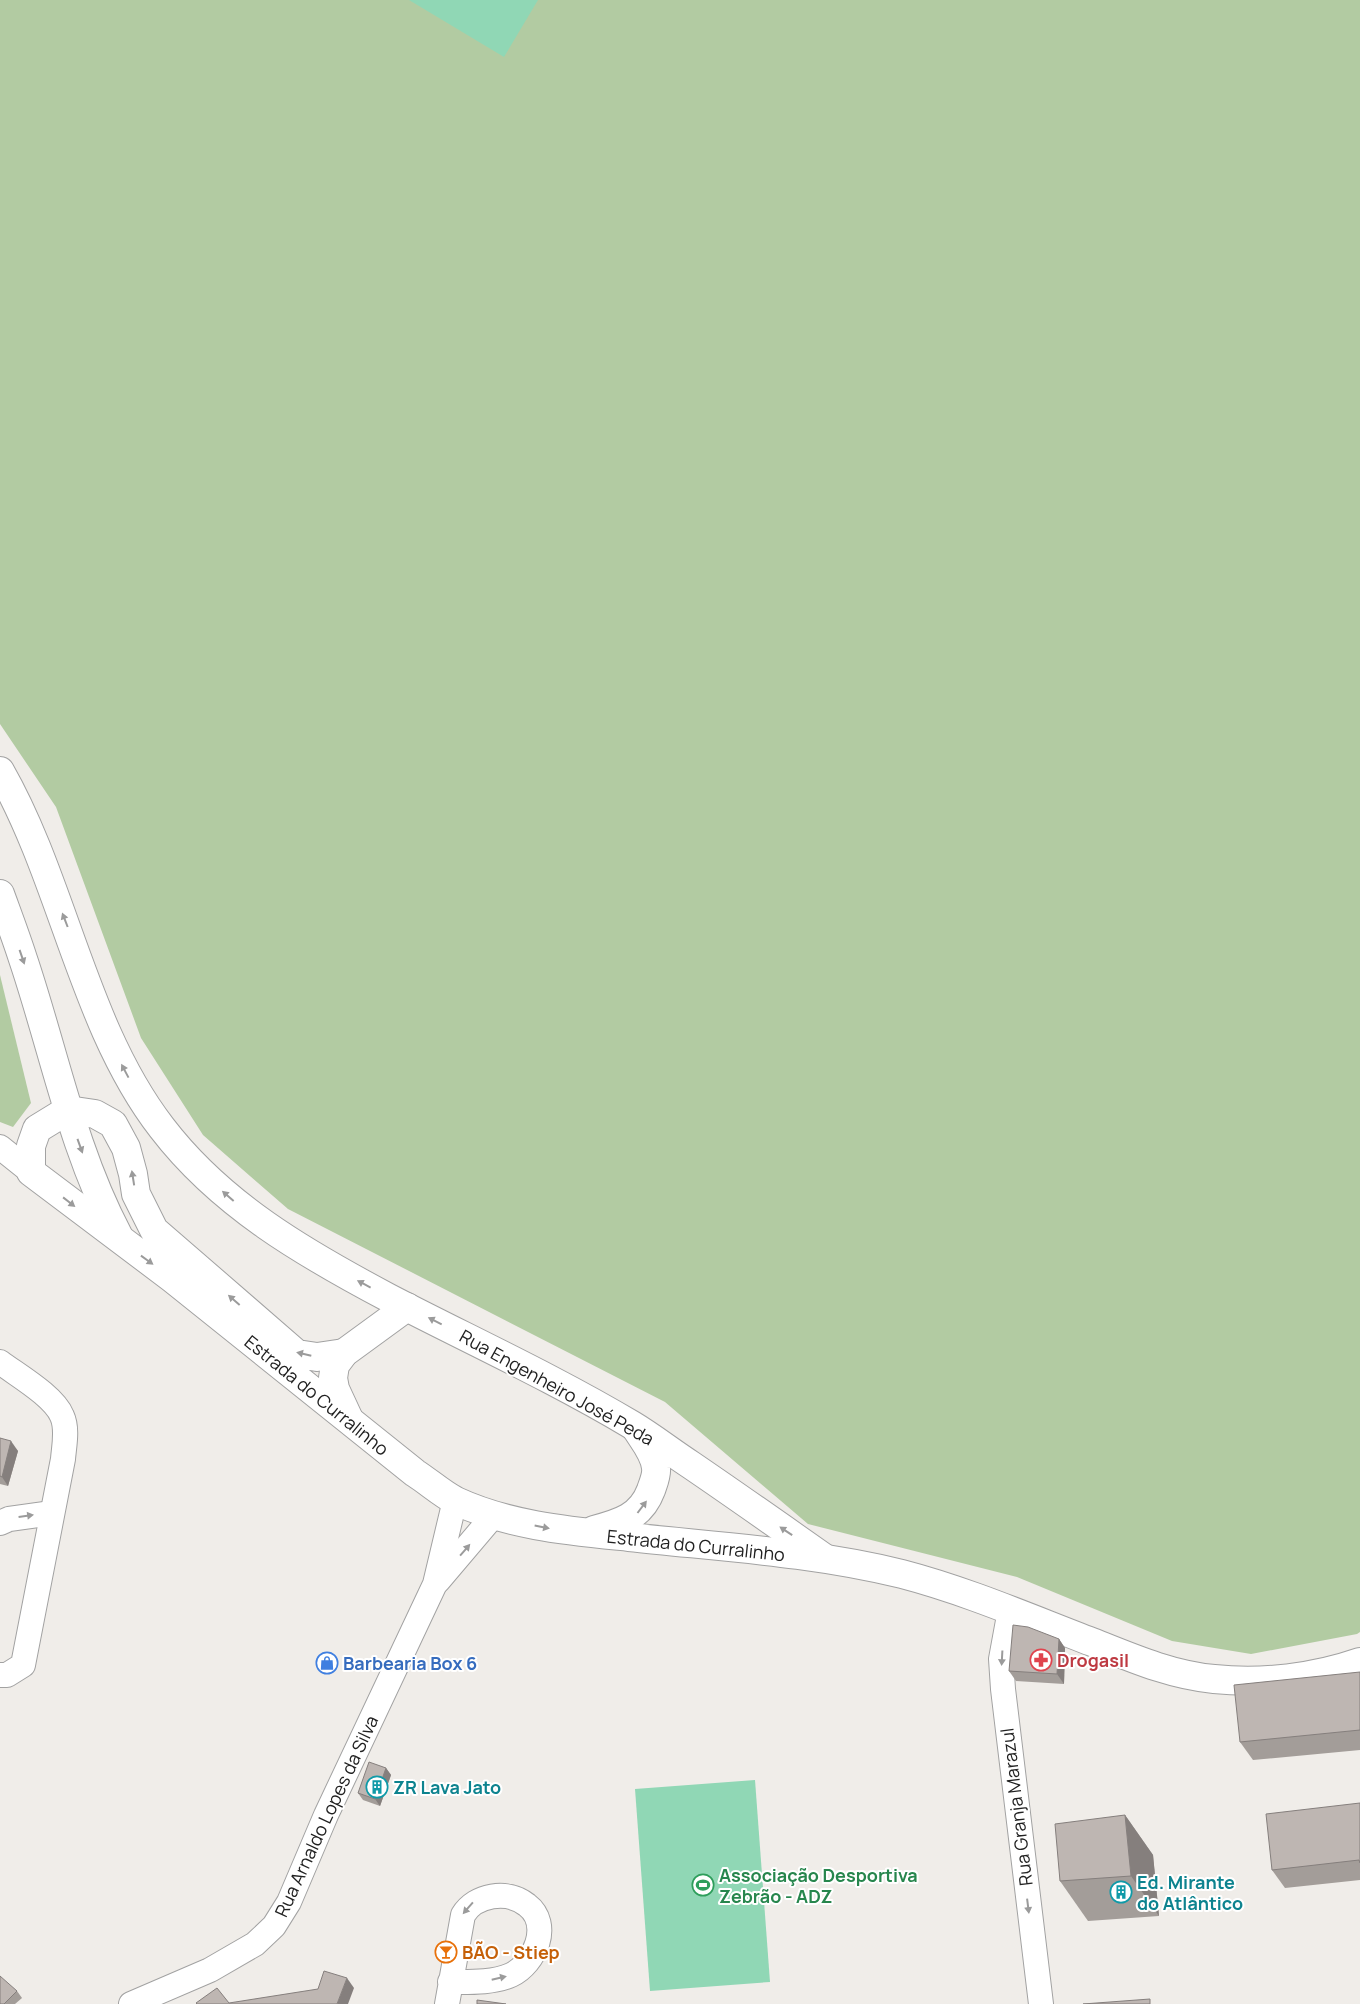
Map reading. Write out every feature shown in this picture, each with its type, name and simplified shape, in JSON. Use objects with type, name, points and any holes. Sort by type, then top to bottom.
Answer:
[{"type":"street","name":"Rua Engenheiro José Peda","points":[[0,771],[32,835],[111,1042],[125,1073],[162,1128],[212,1183],[243,1210],[326,1264],[540,1374],[633,1426],[827,1559]]},
{"type":"street","points":[[0,894],[24,959],[68,1110],[99,1199],[122,1242]]},
{"type":"street","points":[[0,1138],[20,1136],[37,1129],[68,1110],[95,1114],[113,1124],[126,1148],[136,1194],[154,1230],[297,1354],[317,1357],[344,1353]]},
{"type":"street","points":[[31,1172],[31,1146],[37,1129]]},
{"type":"street","points":[[0,1147],[31,1172]]},
{"type":"street","name":"Estrada do Curralinho","points":[[31,1172],[278,1362],[352,1424],[415,1473],[455,1500],[494,1515],[542,1527],[827,1559],[902,1574],[967,1594],[1148,1664],[1213,1679],[1249,1681],[1277,1679],[1354,1666]]},
{"type":"street","points":[[352,1424],[335,1389],[333,1378],[335,1365],[344,1353],[407,1307]]},
{"type":"street","points":[[0,1362],[47,1397],[62,1416],[65,1432],[63,1459],[23,1665],[7,1675],[0,1675]]},
{"type":"street","points":[[583,1532],[625,1520],[636,1514],[647,1500],[654,1483],[656,1467],[651,1452],[633,1426]]},
{"type":"street","name":"Rua Arnaldo Lopes da Silva","points":[[131,2004],[233,1958],[255,1944],[274,1926],[290,1902],[326,1815],[435,1584],[455,1500]]},
{"type":"street","points":[[0,1523],[9,1519],[52,1514]]},
{"type":"street","name":"Rua Arnaldo Lopes da Silva","points":[[435,1584],[494,1515]]},
{"type":"street","name":"Rua Granja Marazul","points":[[1010,1610],[1001,1659],[1003,1689],[1041,2004]]},
{"type":"green space","points":[[0,0],[1360,0],[1360,1632],[1251,1654],[1172,1641],[1017,1577],[808,1524],[665,1402],[288,1209],[203,1135],[141,1038],[56,807],[0,724]]},
{"type":"green space","points":[[409,0],[538,0],[504,57]]},
{"type":"green space","points":[[0,975],[31,1103],[13,1127],[0,1122]]},
{"type":"green space","name":"Associação Desportiva Zebrão - ADZ","points":[[755,1780],[770,1982],[650,1991],[635,1789]]},
{"type":"building","points":[[0,1438],[11,1441],[2,1477],[0,1476]]},
{"type":"building","name":"Drogasil","points":[[1013,1625],[1028,1627],[1059,1639],[1057,1674],[1009,1671]]},
{"type":"building","points":[[1360,1672],[1360,1730],[1240,1742],[1234,1685]]},
{"type":"building","points":[[369,1762],[386,1768],[375,1799],[358,1793]]},
{"type":"building","points":[[1360,1803],[1360,1863],[1359,1860],[1272,1870],[1266,1814]]},
{"type":"building","points":[[1125,1815],[1131,1876],[1060,1881],[1055,1824]]},
{"type":"building","points":[[324,1971],[347,1978],[337,2004],[196,2003],[217,1988],[229,2003],[318,1989]]},
{"type":"building","points":[[0,1976],[17,1991],[4,2004],[0,2004]]},
{"type":"building","points":[[1150,1999],[1150,2004],[1083,2004]]},
{"type":"building","points":[[477,2000],[506,2004],[477,2004]]},
{"type":"place","name":"Drogasil","points":[[1041,1660]]},
{"type":"place","name":"Barbearia Box 6","points":[[327,1663]]},
{"type":"place","name":"ZR Lava Jato","points":[[377,1787]]},
{"type":"place","name":"Associação Desportiva Zebrão - ADZ","points":[[703,1885]]},
{"type":"place","name":"Ed. Mirante do Atlântico","points":[[1121,1892]]},
{"type":"place","name":"BÃO - Stiep","points":[[446,1952]]}]
